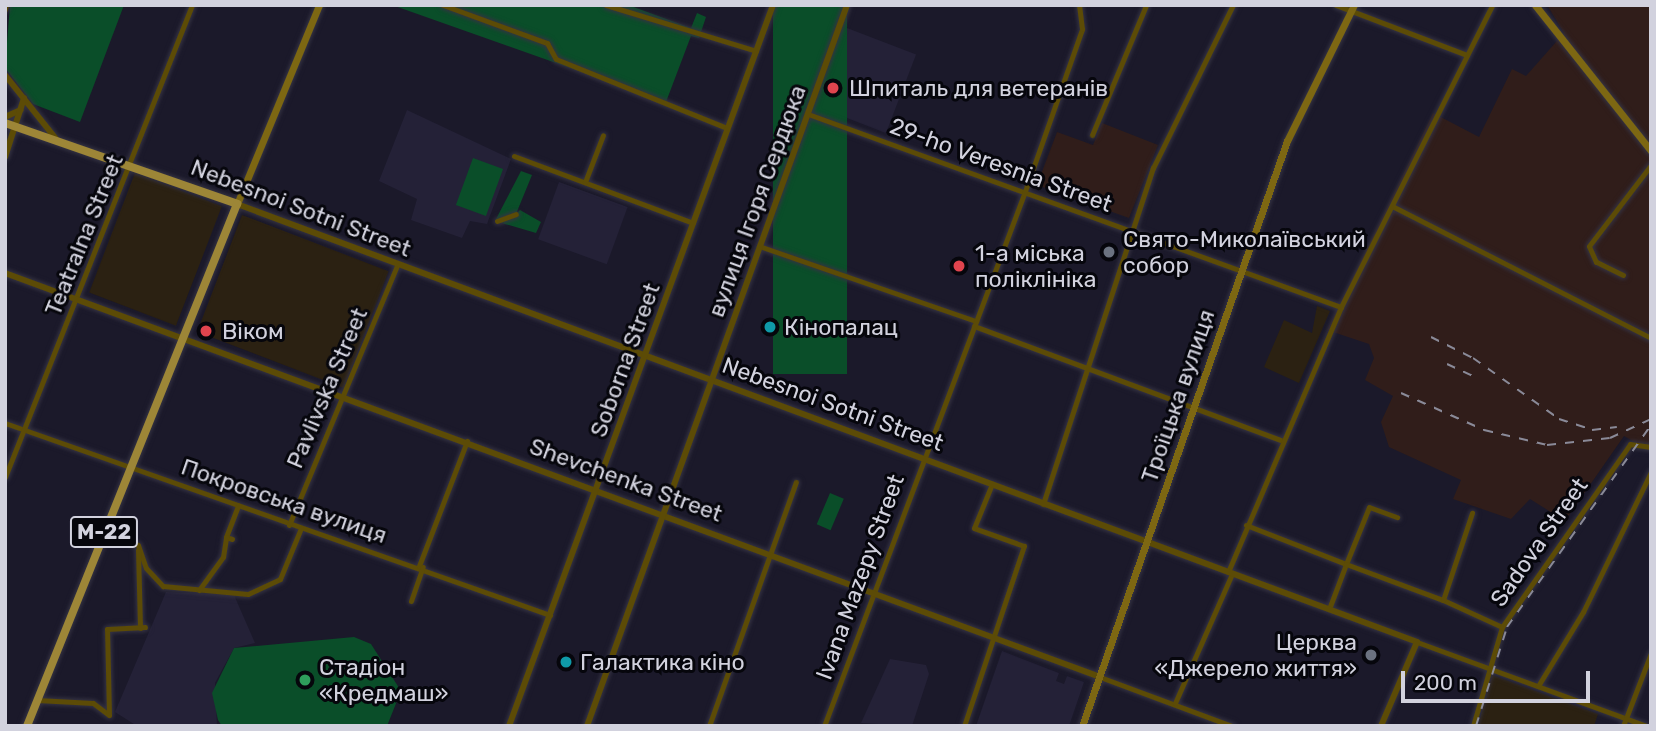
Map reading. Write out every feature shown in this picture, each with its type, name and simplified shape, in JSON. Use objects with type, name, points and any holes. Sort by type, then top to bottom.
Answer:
[{"type":"highway","name":"Nebesnoi Sotni Street","points":[[5,123],[237,204]]},
{"type":"highway","name":"М-22","points":[[27,726],[237,204]]},
{"type":"main road","points":[[237,204],[319,5]]},
{"type":"main road","points":[[1535,5],[1651,151]]},
{"type":"main road","name":"Троїцька вулиця","points":[[1082,726],[1287,141],[1353,8]]},
{"type":"street","name":"Teatralna Street","points":[[5,477],[192,5]]},
{"type":"street","points":[[443,5],[547,43],[556,59],[727,128]]},
{"type":"street","points":[[607,5],[756,51]]},
{"type":"street","name":"Soborna Street","points":[[509,726],[773,5]]},
{"type":"street","name":"вулиця Ігоря Сердюка","points":[[587,726],[847,5]]},
{"type":"street","name":"Ivana Mazepy Street","points":[[824,726],[1024,194],[1082,29],[1079,5]]},
{"type":"street","points":[[1092,135],[1146,5]]},
{"type":"street","points":[[1043,504],[1133,241],[1130,229],[1181,105],[1233,5]]},
{"type":"street","points":[[1336,5],[1353,8],[1468,55]]},
{"type":"street","points":[[1175,703],[1230,573],[1280,440],[1341,307],[1492,5]]},
{"type":"street","points":[[5,75],[57,139]]},
{"type":"street","points":[[5,157],[24,98]]},
{"type":"street","points":[[5,117],[22,108]]},
{"type":"street","name":"29-ho Veresnia Street","points":[[808,114],[1341,307]]},
{"type":"street","points":[[585,182],[603,135]]},
{"type":"street","points":[[514,156],[693,223]]},
{"type":"street","points":[[1623,275],[1596,262],[1589,246],[1651,165]]},
{"type":"street","name":"Nebesnoi Sotni Street","points":[[237,204],[1646,726]]},
{"type":"street","points":[[1392,206],[1651,338]]},
{"type":"street","points":[[497,221],[516,214]]},
{"type":"street","points":[[759,246],[975,324],[1280,440]]},
{"type":"street","name":"Pavlivska Street","points":[[289,524],[397,265]]},
{"type":"street","name":"Shevchenka Street","points":[[5,273],[771,551],[1232,726]]},
{"type":"street","name":"Покровська вулиця","points":[[5,423],[289,524],[421,567],[550,615]]},
{"type":"street","points":[[411,601],[467,441]]},
{"type":"street","name":"Sadova Street","points":[[1473,726],[1487,666],[1502,626],[1630,444],[1651,447]]},
{"type":"street","points":[[1538,685],[1583,612],[1651,472]]},
{"type":"street","points":[[709,726],[796,482]]},
{"type":"street","points":[[964,726],[1024,546],[974,528],[992,484]]},
{"type":"street","points":[[199,590],[223,557],[238,505]]},
{"type":"street","points":[[1329,609],[1369,507],[1396,517]]},
{"type":"street","points":[[1443,600],[1472,513]]},
{"type":"street","points":[[1246,525],[1443,600],[1502,626]]},
{"type":"street","points":[[104,532],[138,545],[146,568],[163,586],[248,594],[280,579],[301,528]]},
{"type":"street","points":[[37,700],[93,703],[109,715],[107,629],[143,628],[138,545]]},
{"type":"street","points":[[1381,726],[1417,642]]},
{"type":"street","points":[[1623,726],[1651,653]]},
{"type":"shaded area","points":[[1547,5],[1651,5],[1651,451],[1624,436],[1565,521],[1530,499],[1511,519],[1453,499],[1461,480],[1389,447],[1381,422],[1393,396],[1365,380],[1374,358],[1369,344],[1327,330],[1433,113],[1479,137],[1512,69],[1526,76],[1564,33]]},
{"type":"shaded area","points":[[847,28],[916,55],[886,133],[817,106]]},
{"type":"shaded area","points":[[407,110],[511,159],[487,224],[470,221],[462,238],[411,220],[417,199],[379,181]]},
{"type":"shaded area","points":[[1102,123],[1158,145],[1129,218],[1037,185],[1057,132],[1093,145]]},
{"type":"shaded area","points":[[135,173],[222,206],[176,326],[89,292]]},
{"type":"shaded area","points":[[559,182],[628,207],[607,264],[538,239]]},
{"type":"shaded area","points":[[242,215],[389,271],[344,388],[197,332]]},
{"type":"shaded area","points":[[1317,306],[1330,311],[1299,383],[1264,367],[1284,320],[1312,333]]},
{"type":"shaded area","points":[[166,592],[234,595],[255,643],[234,648],[215,683],[217,726],[137,726],[115,712]]},
{"type":"shaded area","points":[[1002,651],[1059,673],[1056,681],[1064,684],[1067,676],[1084,682],[1069,726],[976,726]]},
{"type":"shaded area","points":[[890,659],[926,665],[929,674],[912,726],[861,723]]},
{"type":"shaded area","points":[[1492,675],[1598,714],[1594,726],[1478,726]]},
{"type":"green space","points":[[10,5],[124,5],[80,122],[33,104],[5,68]]},
{"type":"green space","points":[[392,5],[628,5],[691,28],[697,13],[706,17],[699,38],[691,36],[666,102]]},
{"type":"green space","points":[[773,5],[847,5],[847,374],[773,374]]},
{"type":"green space","points":[[473,158],[503,169],[486,216],[456,205]]},
{"type":"green space","points":[[521,171],[532,175],[516,214],[520,210],[541,222],[536,233],[495,221]]},
{"type":"green space","points":[[830,493],[844,499],[831,530],[817,524]]},
{"type":"green space","name":"Стадіон «Кредмаш»","points":[[354,637],[371,644],[401,691],[387,726],[222,726],[218,720],[212,693],[234,648]]},
{"type":"railway","points":[[1431,337],[1473,358],[1559,419],[1592,430],[1617,427]]},
{"type":"railway","points":[[1447,364],[1477,378]]},
{"type":"railway","points":[[1401,393],[1484,430],[1547,445],[1610,438],[1651,419]]},
{"type":"railway","points":[[1476,726],[1507,627],[1651,425]]},
{"type":"place","name":"Шпиталь для ветеранів","points":[[833,88]]},
{"type":"place","name":"Свято-Миколаївський собор","points":[[1109,252]]},
{"type":"place","name":"1-а міська поліклініка","points":[[959,266]]},
{"type":"place","name":"Кінопалац","points":[[770,327]]},
{"type":"place","name":"Віком","points":[[206,331]]},
{"type":"place","name":"Церква «Джерело життя»","points":[[1371,655]]},
{"type":"place","name":"Галактика кіно","points":[[566,662]]},
{"type":"place","name":"Стадіон «Кредмаш»","points":[[305,680]]}]
